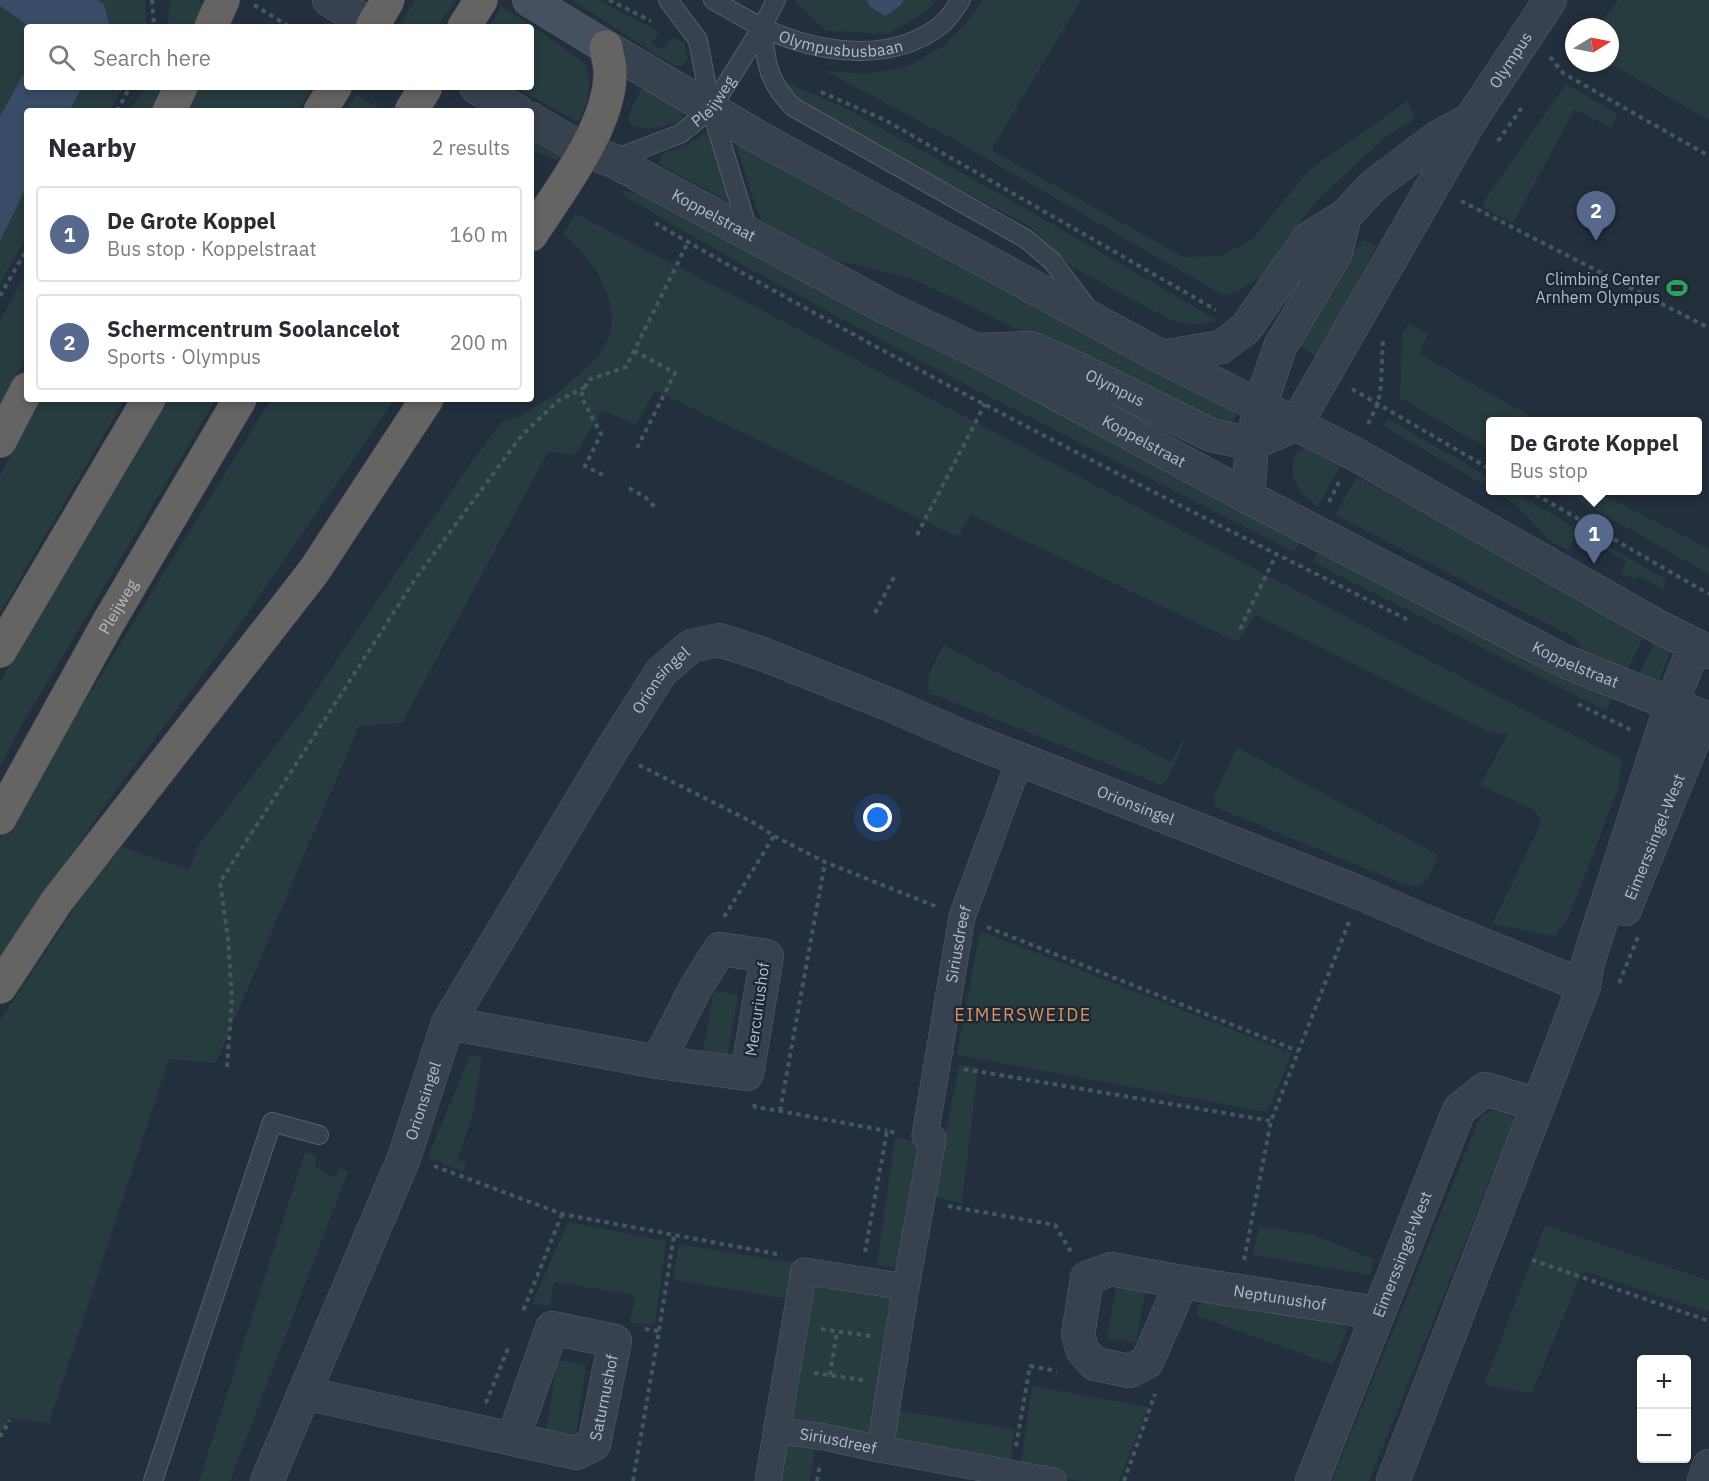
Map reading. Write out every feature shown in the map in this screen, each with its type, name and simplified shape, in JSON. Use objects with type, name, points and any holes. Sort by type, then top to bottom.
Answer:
[{"type":"highway","points":[[212,24],[223,0]]},
{"type":"highway","points":[[375,24],[388,0]]},
{"type":"highway","points":[[466,24],[480,0]]},
{"type":"highway","points":[[534,230],[571,174],[598,156],[610,74],[606,47]]},
{"type":"highway","points":[[170,108],[180,90]]},
{"type":"highway","points":[[322,108],[333,90]]},
{"type":"highway","points":[[413,108],[424,90]]},
{"type":"highway","points":[[0,441],[24,395]]},
{"type":"highway","points":[[0,651],[147,402]]},
{"type":"highway","name":"Pleijweg","points":[[0,819],[108,623],[238,402]]},
{"type":"highway","points":[[0,987],[57,901],[314,571],[426,402]]},
{"type":"main road","points":[[529,0],[606,47]]},
{"type":"street","points":[[329,0],[368,24]]},
{"type":"street","name":"Olympus","points":[[1296,424],[1472,119],[1550,0]]},
{"type":"street","points":[[606,47],[773,146],[1162,357],[1353,453],[1647,621],[1702,648]]},
{"type":"street","points":[[481,90],[512,108]]},
{"type":"street","name":"Olympus","points":[[1162,357],[1221,347],[1246,328],[1308,239],[1346,216],[1373,186],[1438,137],[1472,119]]},
{"type":"street","name":"Koppelstraat","points":[[534,121],[749,233],[886,308],[976,350],[1248,497],[1564,661],[1671,705],[1707,713]]},
{"type":"street","points":[[1373,186],[1414,219]]},
{"type":"street","name":"Olympus","points":[[1248,497],[1252,444],[1260,406],[1280,347],[1336,252],[1346,216]]},
{"type":"street","name":"Olympus","points":[[976,350],[1031,348],[1212,435],[1252,444]]},
{"type":"street","points":[[1252,444],[1296,424]]},
{"type":"street","name":"Orionsingel","points":[[267,1481],[404,1158],[448,1023],[661,672],[691,646],[719,640],[760,653],[974,741],[1360,893],[1584,986]]},
{"type":"street","name":"Eimerssingel-West","points":[[1393,1481],[1584,986],[1588,962],[1671,705],[1702,648]]},
{"type":"street","name":"Eimerssingel-West","points":[[1584,986],[1601,969],[1707,713]]},
{"type":"street","name":"Siriusdreef","points":[[776,1430],[825,1437],[880,1449],[933,1138],[925,1136],[962,916],[1020,759]]},
{"type":"street","name":"Mercuriushof","points":[[448,1023],[658,1062],[747,1074],[767,956],[720,950],[695,989],[658,1062]]},
{"type":"street","name":"Eimerssingel-West","points":[[1312,1481],[1460,1110],[1485,1089],[1538,1105]]},
{"type":"street","name":"Neptunushof","points":[[1087,1278],[1111,1269],[1378,1313]]},
{"type":"street","points":[[804,1271],[906,1287]]},
{"type":"street","name":"Siriusdreef","points":[[768,1481],[804,1271]]},
{"type":"street","points":[[1087,1278],[1078,1335],[1083,1351],[1095,1364],[1130,1371],[1147,1362],[1182,1282]]},
{"type":"street","points":[[304,1394],[513,1439]]},
{"type":"street","points":[[880,1449],[1053,1481]]},
{"type":"street","points":[[1704,1481],[1709,1466]]},
{"type":"lane","points":[[668,0],[699,40],[711,109],[749,233]]},
{"type":"lane","name":"Olympusbusbaan","points":[[713,0],[762,27],[810,45],[848,51],[883,50],[911,44],[942,24],[961,0]]},
{"type":"lane","name":"Pleijweg","points":[[598,156],[680,134],[711,109],[762,27],[776,0]]},
{"type":"lane","points":[[762,27],[766,65],[780,94],[793,107],[1026,238],[1052,261],[1098,322]]},
{"type":"lane","points":[[153,1481],[272,1122],[319,1135]]},
{"type":"path","points":[[152,0],[154,24]]},
{"type":"path","points":[[246,0],[285,24]]},
{"type":"path","points":[[1563,73],[1709,156]]},
{"type":"path","points":[[816,89],[885,120],[1246,328]]},
{"type":"path","points":[[119,108],[128,90]]},
{"type":"path","points":[[1454,198],[1709,328]]},
{"type":"path","points":[[649,219],[881,349],[1297,564]]},
{"type":"path","points":[[603,475],[585,466],[601,434],[581,396],[588,381],[626,367],[688,242]]},
{"type":"path","points":[[0,296],[24,254]]},
{"type":"path","points":[[634,351],[675,373],[636,450]]},
{"type":"path","points":[[1326,374],[1486,466]]},
{"type":"path","points":[[226,1067],[232,999],[228,939],[220,882],[416,578],[522,435],[558,401],[585,387]]},
{"type":"path","points":[[917,535],[985,404]]},
{"type":"path","points":[[629,488],[645,497],[656,508]]},
{"type":"path","points":[[1536,495],[1709,594]]},
{"type":"path","points":[[1573,552],[1587,525]]},
{"type":"path","points":[[1240,629],[1277,553]]},
{"type":"path","points":[[875,613],[894,577]]},
{"type":"path","points":[[724,918],[774,836]]},
{"type":"path","points":[[780,1111],[825,862]]},
{"type":"path","points":[[1238,1291],[1271,1121],[1360,893]]},
{"type":"path","points":[[937,1064],[1271,1121]]},
{"type":"path","points":[[747,1074],[755,1107],[925,1136]]},
{"type":"path","points":[[860,1280],[887,1131]]},
{"type":"path","points":[[404,1158],[425,1162],[562,1214],[806,1260],[804,1271]]},
{"type":"path","points":[[921,1201],[1055,1225],[1087,1278]]},
{"type":"path","points":[[520,1319],[562,1214]]},
{"type":"path","points":[[633,1481],[674,1235]]},
{"type":"path","points":[[1532,1260],[1709,1322]]},
{"type":"path","points":[[524,1309],[535,1311]]},
{"type":"path","points":[[795,1324],[897,1341]]},
{"type":"path","points":[[637,1328],[659,1331]]},
{"type":"path","points":[[830,1376],[837,1331]]},
{"type":"path","points":[[475,1431],[512,1339]]},
{"type":"path","points":[[1011,1474],[1030,1366],[1063,1372],[1083,1351]]},
{"type":"path","points":[[1124,1481],[1155,1395],[1147,1362]]},
{"type":"path","points":[[787,1369],[890,1384]]},
{"type":"path","points":[[0,1437],[10,1420]]},
{"type":"green space","points":[[98,0],[145,0],[147,24],[108,24],[104,5]]},
{"type":"green space","points":[[170,0],[196,0],[204,4],[194,24],[168,24]]},
{"type":"green space","points":[[415,0],[456,0],[439,24],[405,24],[402,22]]},
{"type":"green space","points":[[572,0],[599,0],[659,32],[651,44],[664,49],[671,37],[684,42],[688,59],[682,65],[673,65]]},
{"type":"green space","points":[[797,0],[867,0],[869,6],[900,6],[904,0],[936,0],[927,11],[888,34],[827,31],[795,3]]},
{"type":"green space","points":[[983,0],[1081,0],[991,150],[1184,257],[1221,256],[1252,240],[1308,171],[1407,101],[1416,118],[1384,138],[1318,200],[1286,239],[1267,273],[1239,291],[1226,295],[953,139],[825,71],[867,74],[908,66],[944,46],[967,22]]},
{"type":"green space","points":[[1618,0],[1709,0],[1709,120],[1619,69],[1619,18],[1605,18]]},
{"type":"green space","points":[[0,6],[26,24],[24,73],[0,116]]},
{"type":"green space","points":[[501,6],[528,24],[492,24]]},
{"type":"green space","points":[[534,28],[585,65],[589,79],[588,92],[580,119],[576,121],[520,90],[534,90]]},
{"type":"green space","points":[[786,82],[849,110],[1217,320],[1202,324],[1184,324],[1172,320],[1072,267],[1031,227],[803,106],[785,85]]},
{"type":"green space","points":[[1566,84],[1618,114],[1611,128],[1575,109],[1513,223],[1486,209],[1482,204]]},
{"type":"green space","points":[[646,88],[681,110],[682,119],[656,128],[636,127],[630,124],[628,117],[640,91]]},
{"type":"green space","points":[[80,90],[121,90],[111,108],[71,108]]},
{"type":"green space","points":[[143,90],[160,90],[152,108],[131,108]]},
{"type":"green space","points":[[198,90],[310,90],[300,108],[190,108]]},
{"type":"green space","points":[[356,95],[379,108],[347,108]]},
{"type":"green space","points":[[710,130],[733,204],[659,164],[663,153],[683,147]]},
{"type":"green space","points":[[534,135],[562,151],[558,161],[534,151]]},
{"type":"green space","points":[[739,146],[1237,414],[1228,430],[1097,370],[910,278],[836,260],[769,225],[761,219],[756,207],[737,148]]},
{"type":"green space","points":[[624,191],[640,194],[1303,536],[1294,552],[1040,423],[706,244],[624,196]]},
{"type":"green space","points":[[24,192],[24,242],[0,283],[0,241]]},
{"type":"green space","points":[[576,214],[1623,760],[1617,792],[1568,919],[1554,936],[1492,924],[1541,823],[1535,810],[1480,785],[1508,734],[1491,733],[1256,615],[1237,642],[971,515],[957,537],[655,390],[636,425],[602,410],[575,455],[548,452],[402,723],[359,726],[216,1063],[169,1059],[49,1423],[10,1418],[0,1433],[0,1020],[87,890],[122,846],[189,870],[198,846],[302,711],[472,461],[502,422],[520,416],[558,393],[598,357],[610,335],[612,316],[608,295],[596,270],[583,253],[563,234]]},
{"type":"green space","points":[[1364,240],[1376,246],[1319,359],[1294,342],[1342,264]]},
{"type":"green space","points":[[24,276],[24,361],[0,409],[0,321]]},
{"type":"green space","points":[[1409,324],[1428,334],[1420,354],[1532,417],[1486,417],[1486,448],[1400,398],[1402,334]]},
{"type":"green space","points":[[38,402],[123,402],[0,613],[0,476]]},
{"type":"green space","points":[[165,402],[214,402],[21,726],[0,767],[0,682]]},
{"type":"green space","points":[[269,402],[393,402],[233,634],[106,804],[0,959],[0,839]]},
{"type":"green space","points":[[1388,419],[1486,476],[1486,486],[1383,426]]},
{"type":"green space","points":[[1304,448],[1340,466],[1318,507],[1302,494],[1293,477],[1296,453]]},
{"type":"green space","points":[[1357,477],[1646,632],[1627,671],[1584,653],[1575,638],[1335,515]]},
{"type":"green space","points":[[1500,495],[1519,495],[1579,530],[1568,551],[1548,539],[1517,506]]},
{"type":"green space","points":[[1569,495],[1604,495],[1709,549],[1709,574]]},
{"type":"green space","points":[[1587,534],[1667,580],[1663,589],[1638,576],[1636,580],[1621,573],[1626,561],[1585,539]]},
{"type":"green space","points":[[1321,546],[1615,695],[1606,711],[1313,562]]},
{"type":"green space","points":[[1657,639],[1670,649],[1658,683],[1638,675]]},
{"type":"green space","points":[[944,645],[1171,762],[1183,740],[1185,741],[1166,782],[1161,785],[930,693],[928,681]]},
{"type":"green space","points":[[1237,747],[1438,855],[1428,877],[1423,884],[1417,887],[1403,884],[1215,807],[1214,796]]},
{"type":"green space","points":[[980,931],[1292,1053],[1267,1112],[957,1055]]},
{"type":"green space","points":[[714,991],[738,995],[727,1060],[702,1056]]},
{"type":"green space","points":[[470,1055],[482,1058],[472,1118],[457,1160],[466,1163],[463,1172],[428,1157]]},
{"type":"green space","points":[[959,1065],[978,1067],[962,1204],[934,1196]]},
{"type":"green space","points":[[1492,1110],[1519,1120],[1505,1156],[1500,1155],[1369,1481],[1332,1481],[1477,1124],[1482,1115]]},
{"type":"green space","points":[[895,1138],[925,1142],[907,1269],[877,1265]]},
{"type":"green space","points":[[305,1152],[317,1156],[315,1167],[336,1178],[339,1167],[348,1172],[230,1481],[199,1481]]},
{"type":"green space","points":[[568,1222],[666,1241],[655,1325],[630,1323],[635,1295],[554,1282],[550,1306],[532,1304]]},
{"type":"green space","points":[[1545,1225],[1709,1281],[1709,1312],[1585,1271],[1578,1281],[1532,1393],[1484,1385]]},
{"type":"green space","points":[[1259,1226],[1314,1235],[1375,1260],[1370,1275],[1253,1255]]},
{"type":"green space","points":[[679,1244],[801,1264],[795,1300],[673,1280]]},
{"type":"green space","points":[[1118,1276],[1147,1281],[1136,1343],[1107,1338]]},
{"type":"green space","points":[[811,1284],[899,1297],[875,1440],[787,1425]]},
{"type":"green space","points":[[1204,1301],[1342,1322],[1348,1328],[1333,1365],[1197,1316],[1198,1307]]},
{"type":"green space","points":[[557,1360],[586,1365],[576,1434],[547,1430]]},
{"type":"green space","points":[[1032,1386],[1148,1407],[1119,1481],[1081,1481],[1020,1471]]},
{"type":"green space","points":[[896,1410],[1015,1429],[1009,1468],[889,1448]]},
{"type":"green space","points":[[785,1438],[816,1443],[810,1481],[777,1481]]},
{"type":"water","points":[[0,0],[98,0],[104,4],[109,24],[26,24],[0,6]]},
{"type":"water","points":[[867,0],[904,0],[900,6],[885,16],[869,6]]},
{"type":"water","points":[[24,73],[24,90],[80,90],[71,108],[24,108],[24,192],[0,241],[0,116]]},
{"type":"place","name":"Schermcentrum Soolancelot","points":[[1596,241]]},
{"type":"place","name":"Climbing Center Arnhem Olympus","points":[[1677,288]]},
{"type":"place","name":"De Grote Koppel","points":[[1594,564]]},
{"type":"district","name":"EIMERSWEIDE","points":[[1023,1014]]}]
